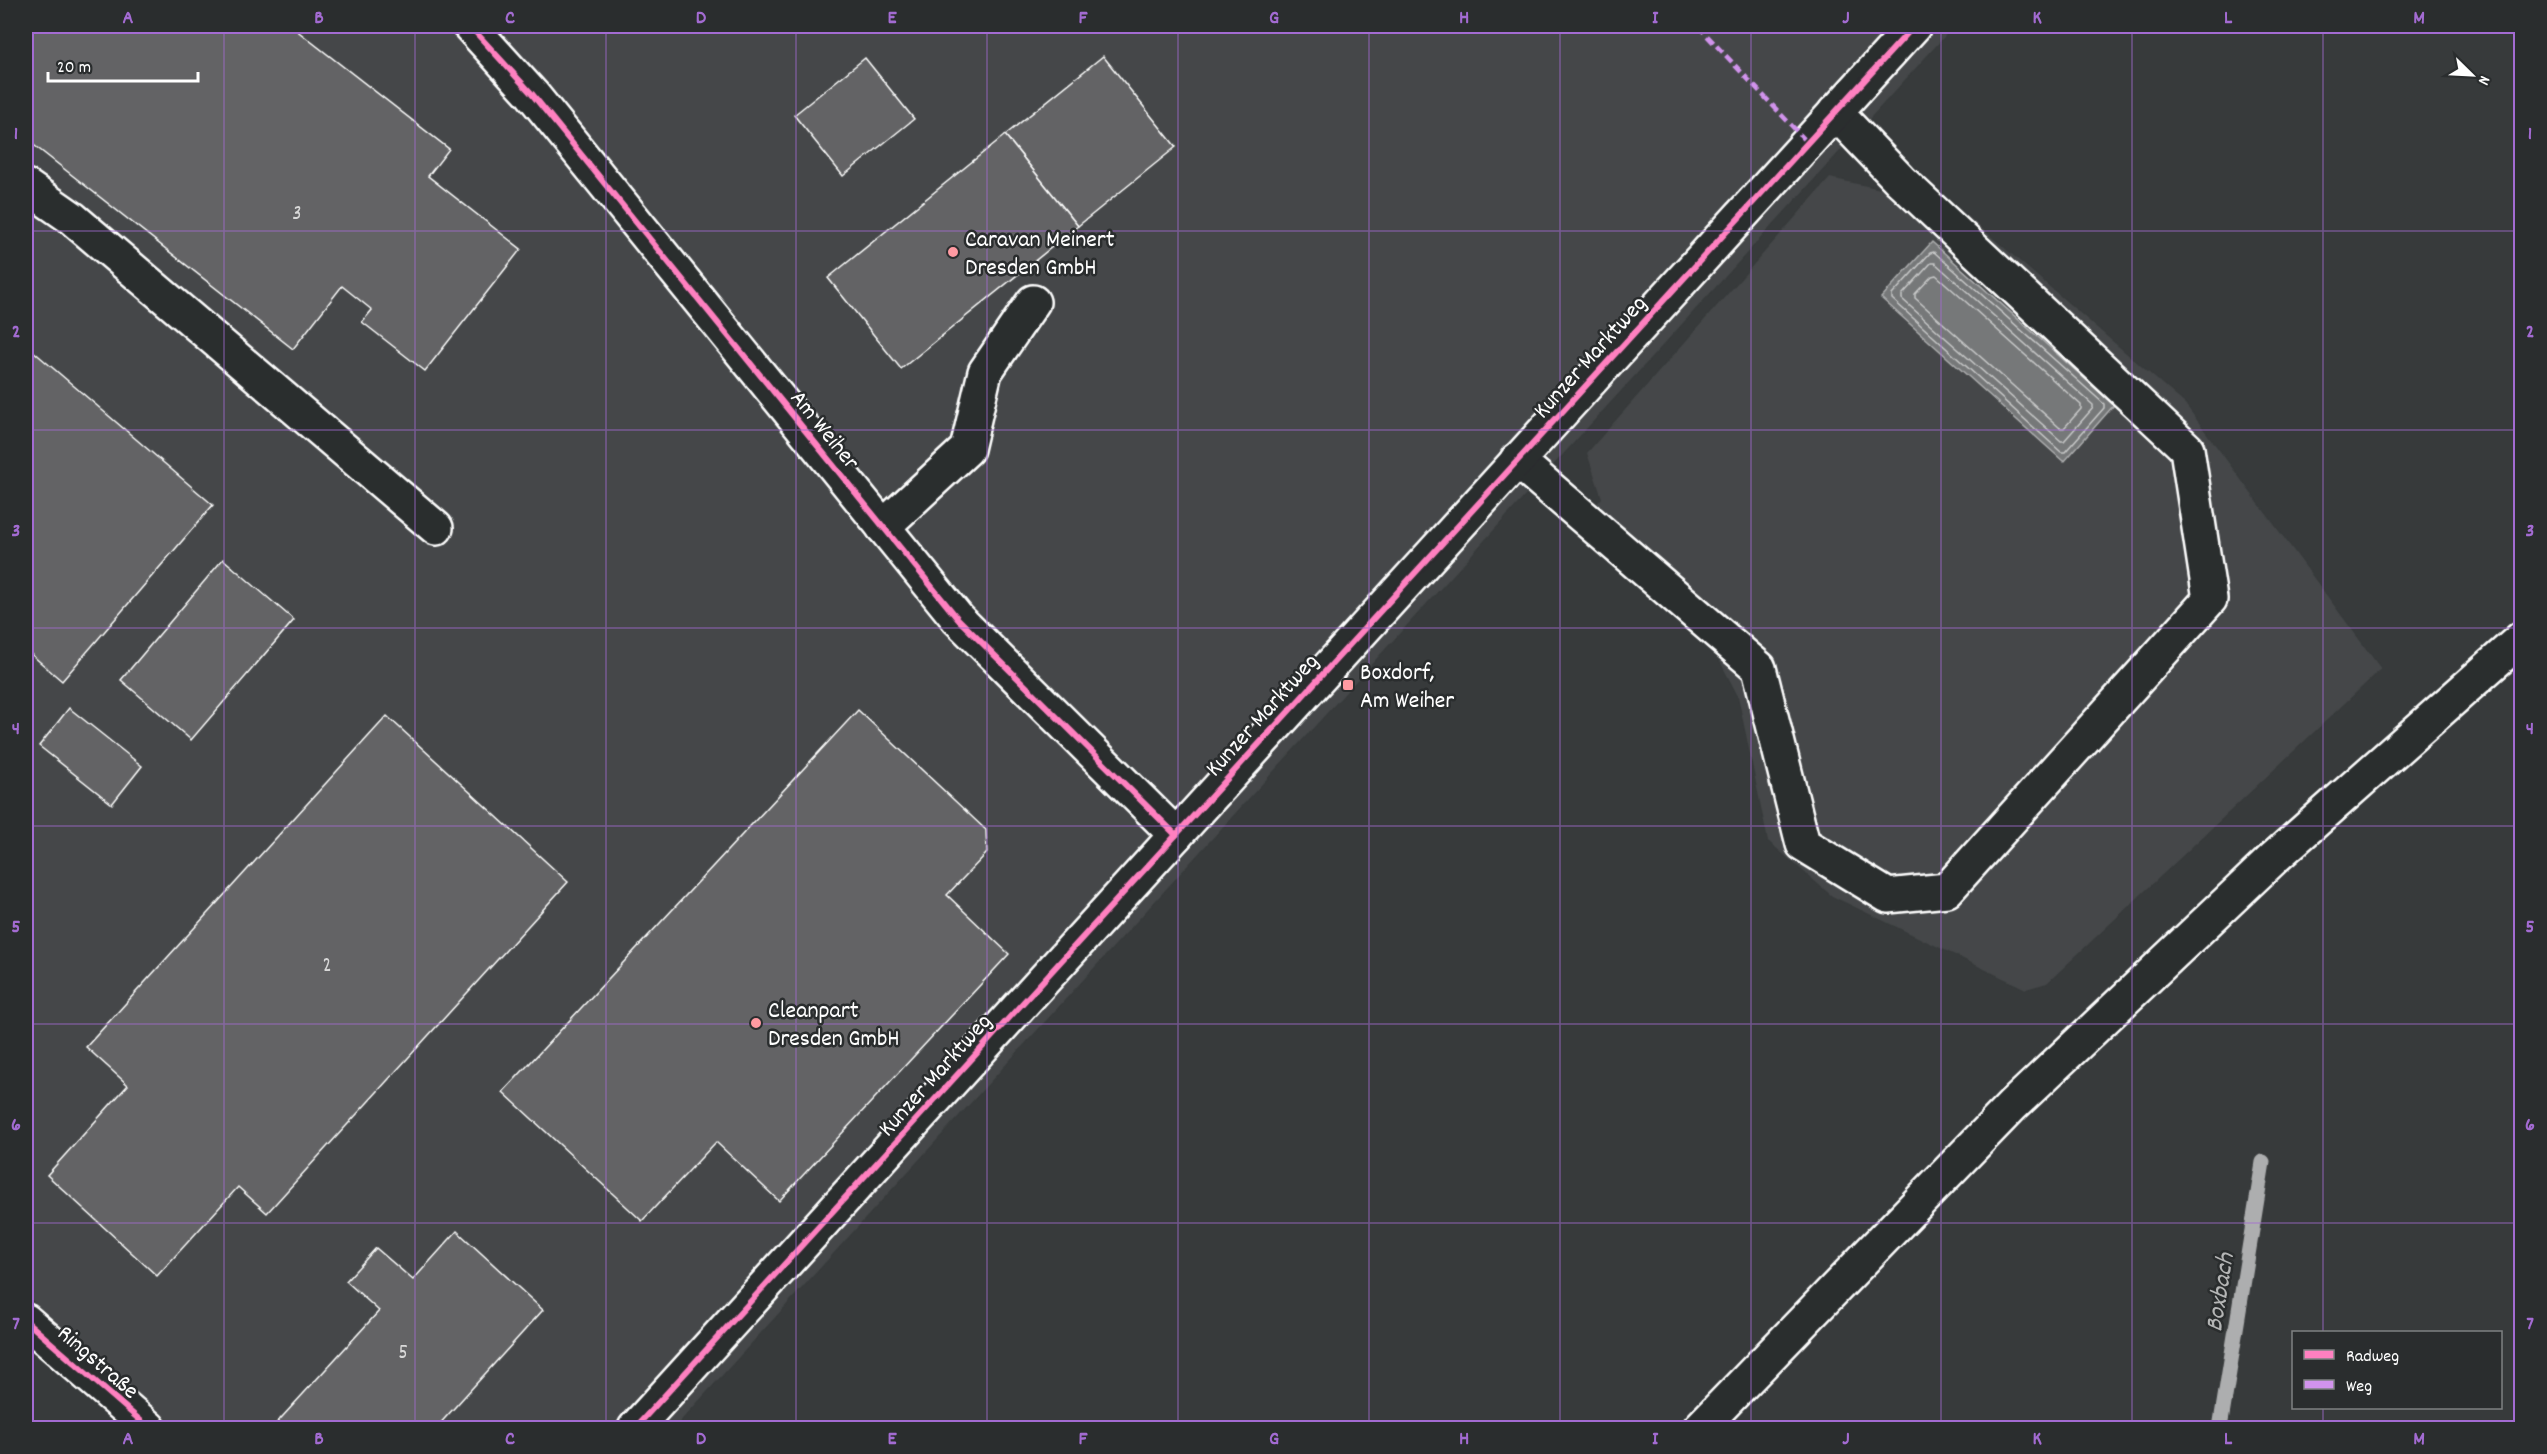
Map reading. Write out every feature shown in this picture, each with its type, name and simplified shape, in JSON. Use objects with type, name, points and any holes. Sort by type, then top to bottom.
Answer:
[{"type":"street","name":"Am Weiher","points":[[470,26],[532,94],[958,618],[1176,835]]},
{"type":"street","name":"Kunzer Marktweg","points":[[635,1428],[1914,26]]},
{"type":"street","points":[[1517,460],[1759,668],[1803,844],[1888,896],[1947,890],[2210,599],[2187,449],[1900,180],[1835,112]]},
{"type":"street","points":[[26,186],[72,218],[436,528]]},
{"type":"street","points":[[883,527],[968,449],[985,372],[1033,302]]},
{"type":"street","points":[[1700,1428],[2020,1098],[2275,857],[2522,638]]},
{"type":"street","name":"Ringstraße","points":[[26,1321],[149,1428]]},
{"type":"shaded area","points":[[26,26],[1954,26],[674,1428],[171,1428],[26,1295]]},
{"type":"shaded area","points":[[1913,169],[2185,404],[2381,669],[2047,983],[2026,989],[1832,896],[1768,841],[1738,696],[1714,650],[1574,530],[1602,498],[1587,453],[1830,178],[1885,190]]},
{"type":"water","points":[[1932,242],[2114,405],[2064,462],[1881,298]]},
{"type":"building","points":[[26,26],[291,26],[449,149],[428,176],[521,249],[425,371],[362,322],[372,310],[342,286],[293,349],[26,139]]},
{"type":"building","points":[[1103,56],[1176,147],[1078,226],[1005,135]]},
{"type":"building","points":[[865,58],[914,119],[843,176],[794,115]]},
{"type":"building","name":"Caravan Meinert Dresden GmbH","points":[[1005,135],[1078,226],[901,369],[828,278]]},
{"type":"building","points":[[26,345],[213,505],[62,681],[26,650]]},
{"type":"building","points":[[223,559],[294,620],[191,740],[121,680]]},
{"type":"building","points":[[69,708],[142,766],[112,804],[39,746]]},
{"type":"building","name":"Cleanpart Dresden GmbH","points":[[858,710],[986,830],[987,853],[947,895],[1009,954],[779,1201],[716,1142],[642,1221],[503,1092]]},
{"type":"building","points":[[387,716],[568,882],[267,1213],[238,1187],[157,1276],[47,1175],[128,1085],[86,1047]]},
{"type":"building","points":[[457,1231],[543,1310],[436,1428],[272,1428],[379,1311],[346,1281],[376,1248],[413,1280]]},
{"type":"waterway","name":"Boxbach","points":[[2220,1428],[2263,1162]]},
{"type":"marked path","points":[[1698,26],[1808,143]]},
{"type":"cycle path","points":[[470,26],[532,94],[958,619],[1176,835]]},
{"type":"cycle path","points":[[635,1428],[1914,26]]},
{"type":"cycle path","points":[[26,1321],[149,1428]]},
{"type":"place","name":"Caravan Meinert Dresden GmbH","points":[[953,252]]},
{"type":"place","name":"Boxdorf, Am Weiher","points":[[1348,685]]},
{"type":"place","name":"Cleanpart Dresden GmbH","points":[[756,1023]]}]
